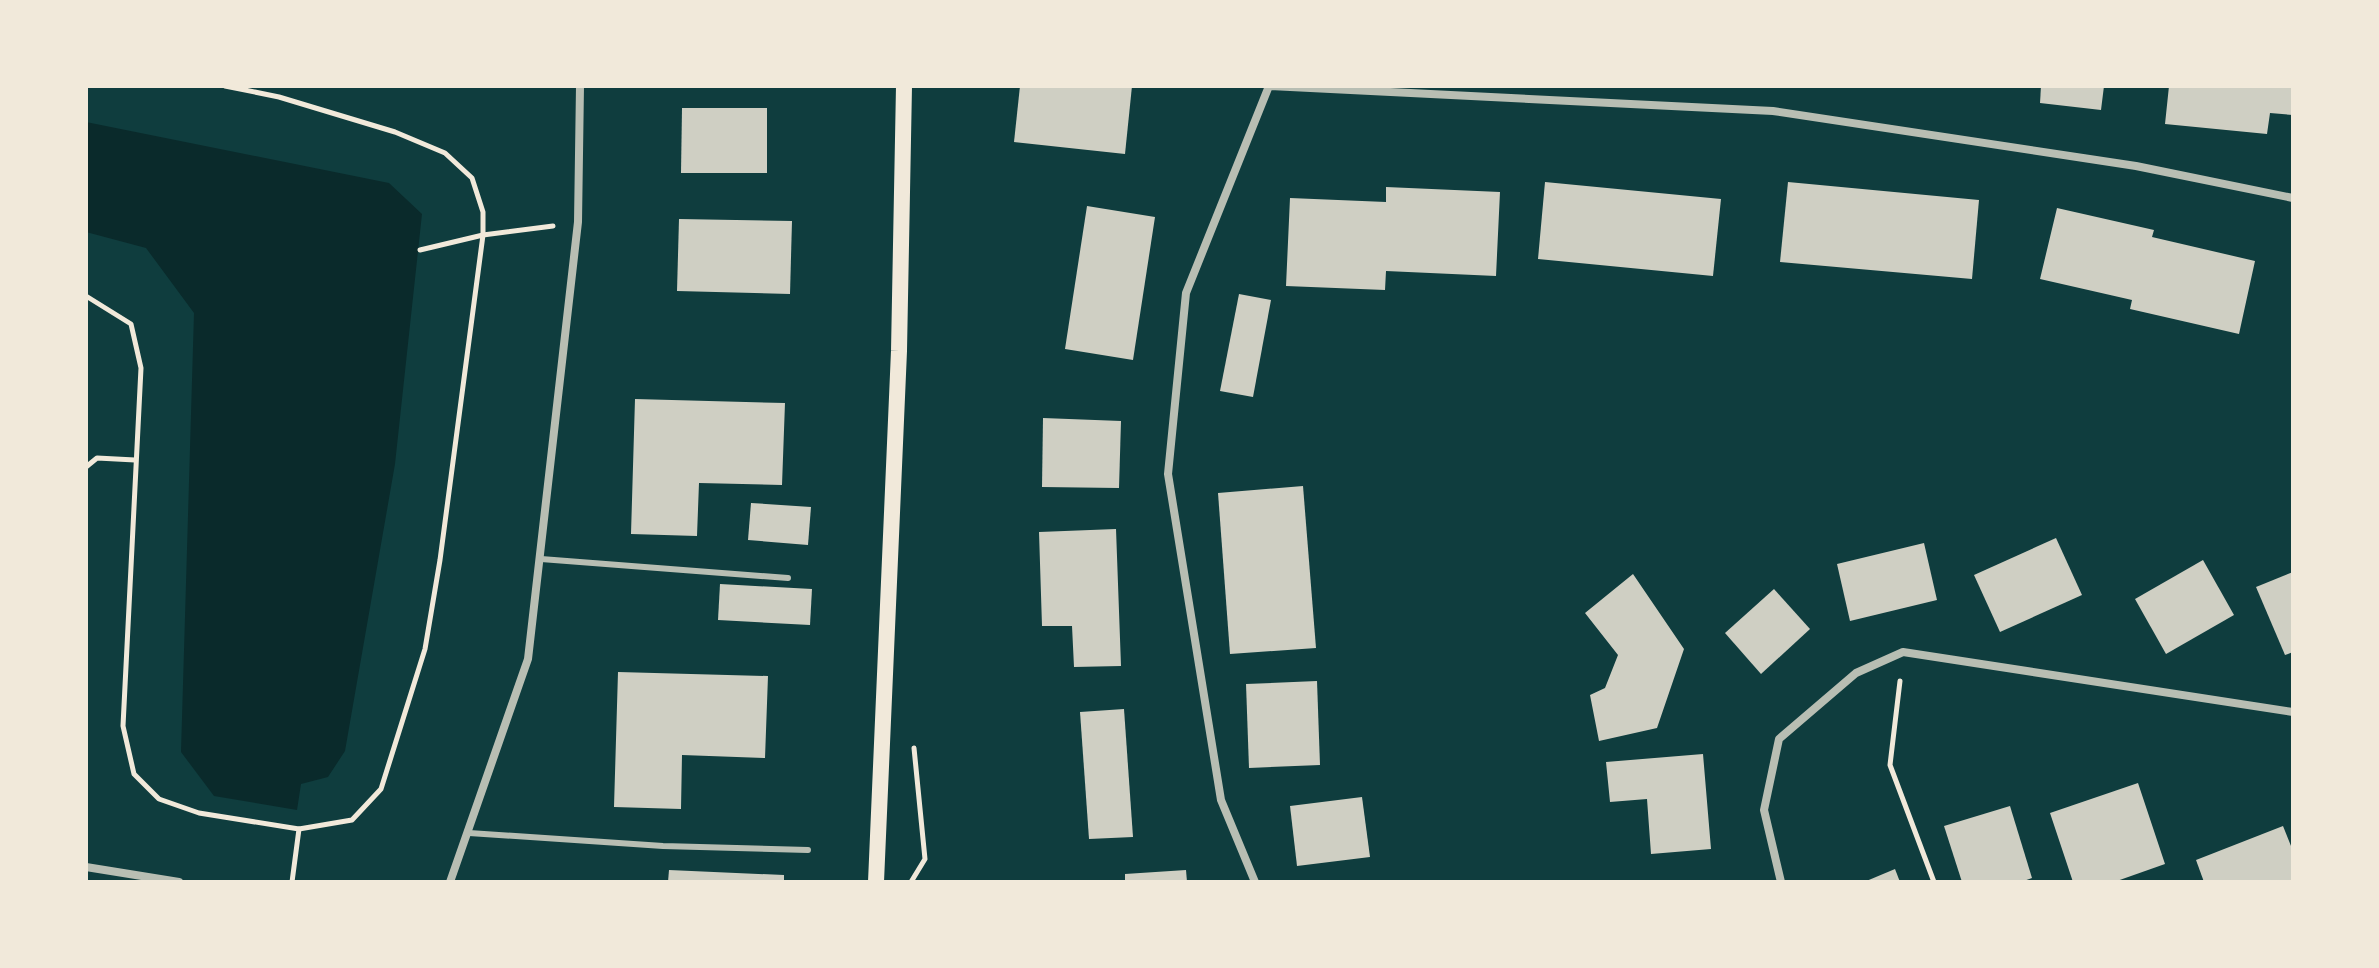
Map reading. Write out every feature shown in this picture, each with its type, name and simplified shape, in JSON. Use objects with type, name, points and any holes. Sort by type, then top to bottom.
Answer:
[{"type":"main road","points":[[876,882],[899,351],[904,86]]},
{"type":"street","points":[[450,882],[528,659],[578,222],[580,86]]},
{"type":"street","points":[[1255,882],[1221,800],[1168,474],[1186,293],[1269,86],[1773,111],[2136,166],[2293,198]]},
{"type":"street","points":[[1781,882],[1764,810],[1779,739],[1856,673],[1903,652],[2293,712]]},
{"type":"street","points":[[86,867],[179,882]]},
{"type":"lane","points":[[541,559],[788,578]]},
{"type":"lane","points":[[469,833],[663,846],[808,850]]},
{"type":"path","points":[[86,296],[131,324],[141,368],[123,726],[134,774],[159,799],[199,813],[299,829],[352,820],[381,789],[425,649],[483,235],[483,212],[472,178],[445,153],[395,132],[279,97],[225,86]]},
{"type":"path","points":[[420,250],[483,235],[578,222]]},
{"type":"path","points":[[86,467],[97,458],[135,460]]},
{"type":"path","points":[[1903,652],[1890,765],[1934,882]]},
{"type":"path","points":[[292,882],[299,829]]},
{"type":"water","points":[[86,122],[389,183],[422,214],[395,464],[345,751],[328,777],[301,784],[297,810],[214,796],[181,752],[194,313],[146,248],[86,232]]},
{"type":"building","points":[[1020,86],[1132,86],[1125,154],[1014,142]]},
{"type":"building","points":[[2041,86],[2104,86],[2101,110],[2040,103]]},
{"type":"building","points":[[2169,86],[2293,86],[2293,115],[2270,113],[2267,134],[2165,124]]},
{"type":"building","points":[[682,108],[767,108],[767,173],[681,173]]},
{"type":"building","points":[[1545,182],[1721,199],[1713,276],[1538,259]]},
{"type":"building","points":[[1788,182],[1979,200],[1972,279],[1780,262]]},
{"type":"building","points":[[1386,187],[1500,192],[1496,276],[1386,271],[1385,290],[1286,286],[1290,198],[1386,202]]},
{"type":"building","points":[[1087,206],[1155,217],[1133,360],[1065,349]]},
{"type":"building","points":[[2057,208],[2154,230],[2152,237],[2255,261],[2239,334],[2130,309],[2132,300],[2040,279]]},
{"type":"building","points":[[679,219],[792,221],[790,294],[677,291]]},
{"type":"building","points":[[1239,294],[1271,300],[1253,397],[1220,391]]},
{"type":"building","points":[[635,399],[785,403],[782,485],[699,483],[697,536],[631,534]]},
{"type":"building","points":[[1043,418],[1121,421],[1119,488],[1042,487]]},
{"type":"building","points":[[1303,486],[1316,648],[1230,654],[1218,493]]},
{"type":"building","points":[[751,503],[811,507],[808,545],[748,540]]},
{"type":"building","points":[[1116,529],[1121,666],[1074,667],[1072,626],[1042,626],[1039,532]]},
{"type":"building","points":[[2056,538],[2082,595],[2000,632],[1974,575]]},
{"type":"building","points":[[1924,543],[1937,600],[1850,621],[1837,564]]},
{"type":"building","points":[[2203,560],[2234,615],[2166,654],[2135,599]]},
{"type":"building","points":[[2293,572],[2293,652],[2285,655],[2256,587]]},
{"type":"building","points":[[1633,574],[1684,649],[1657,728],[1599,741],[1590,695],[1605,688],[1618,655],[1585,613]]},
{"type":"building","points":[[720,584],[812,589],[810,625],[718,620]]},
{"type":"building","points":[[1774,589],[1810,629],[1761,674],[1725,633]]},
{"type":"building","points":[[618,672],[768,676],[765,758],[682,755],[681,809],[614,807]]},
{"type":"building","points":[[1317,681],[1320,765],[1249,768],[1246,684]]},
{"type":"building","points":[[1124,709],[1133,837],[1089,839],[1080,712]]},
{"type":"building","points":[[1703,754],[1711,849],[1651,854],[1647,799],[1610,802],[1606,762]]},
{"type":"building","points":[[2138,783],[2165,864],[2114,882],[2073,882],[2050,813]]},
{"type":"building","points":[[1362,797],[1370,857],[1297,866],[1290,806]]},
{"type":"building","points":[[2010,806],[2032,878],[2021,882],[1962,882],[1944,826]]},
{"type":"building","points":[[2283,826],[2293,851],[2293,882],[2204,882],[2196,860]]},
{"type":"building","points":[[1895,869],[1900,882],[1864,882]]},
{"type":"building","points":[[669,870],[784,875],[784,882],[668,882]]},
{"type":"building","points":[[1186,870],[1187,882],[1125,882],[1125,874]]}]
